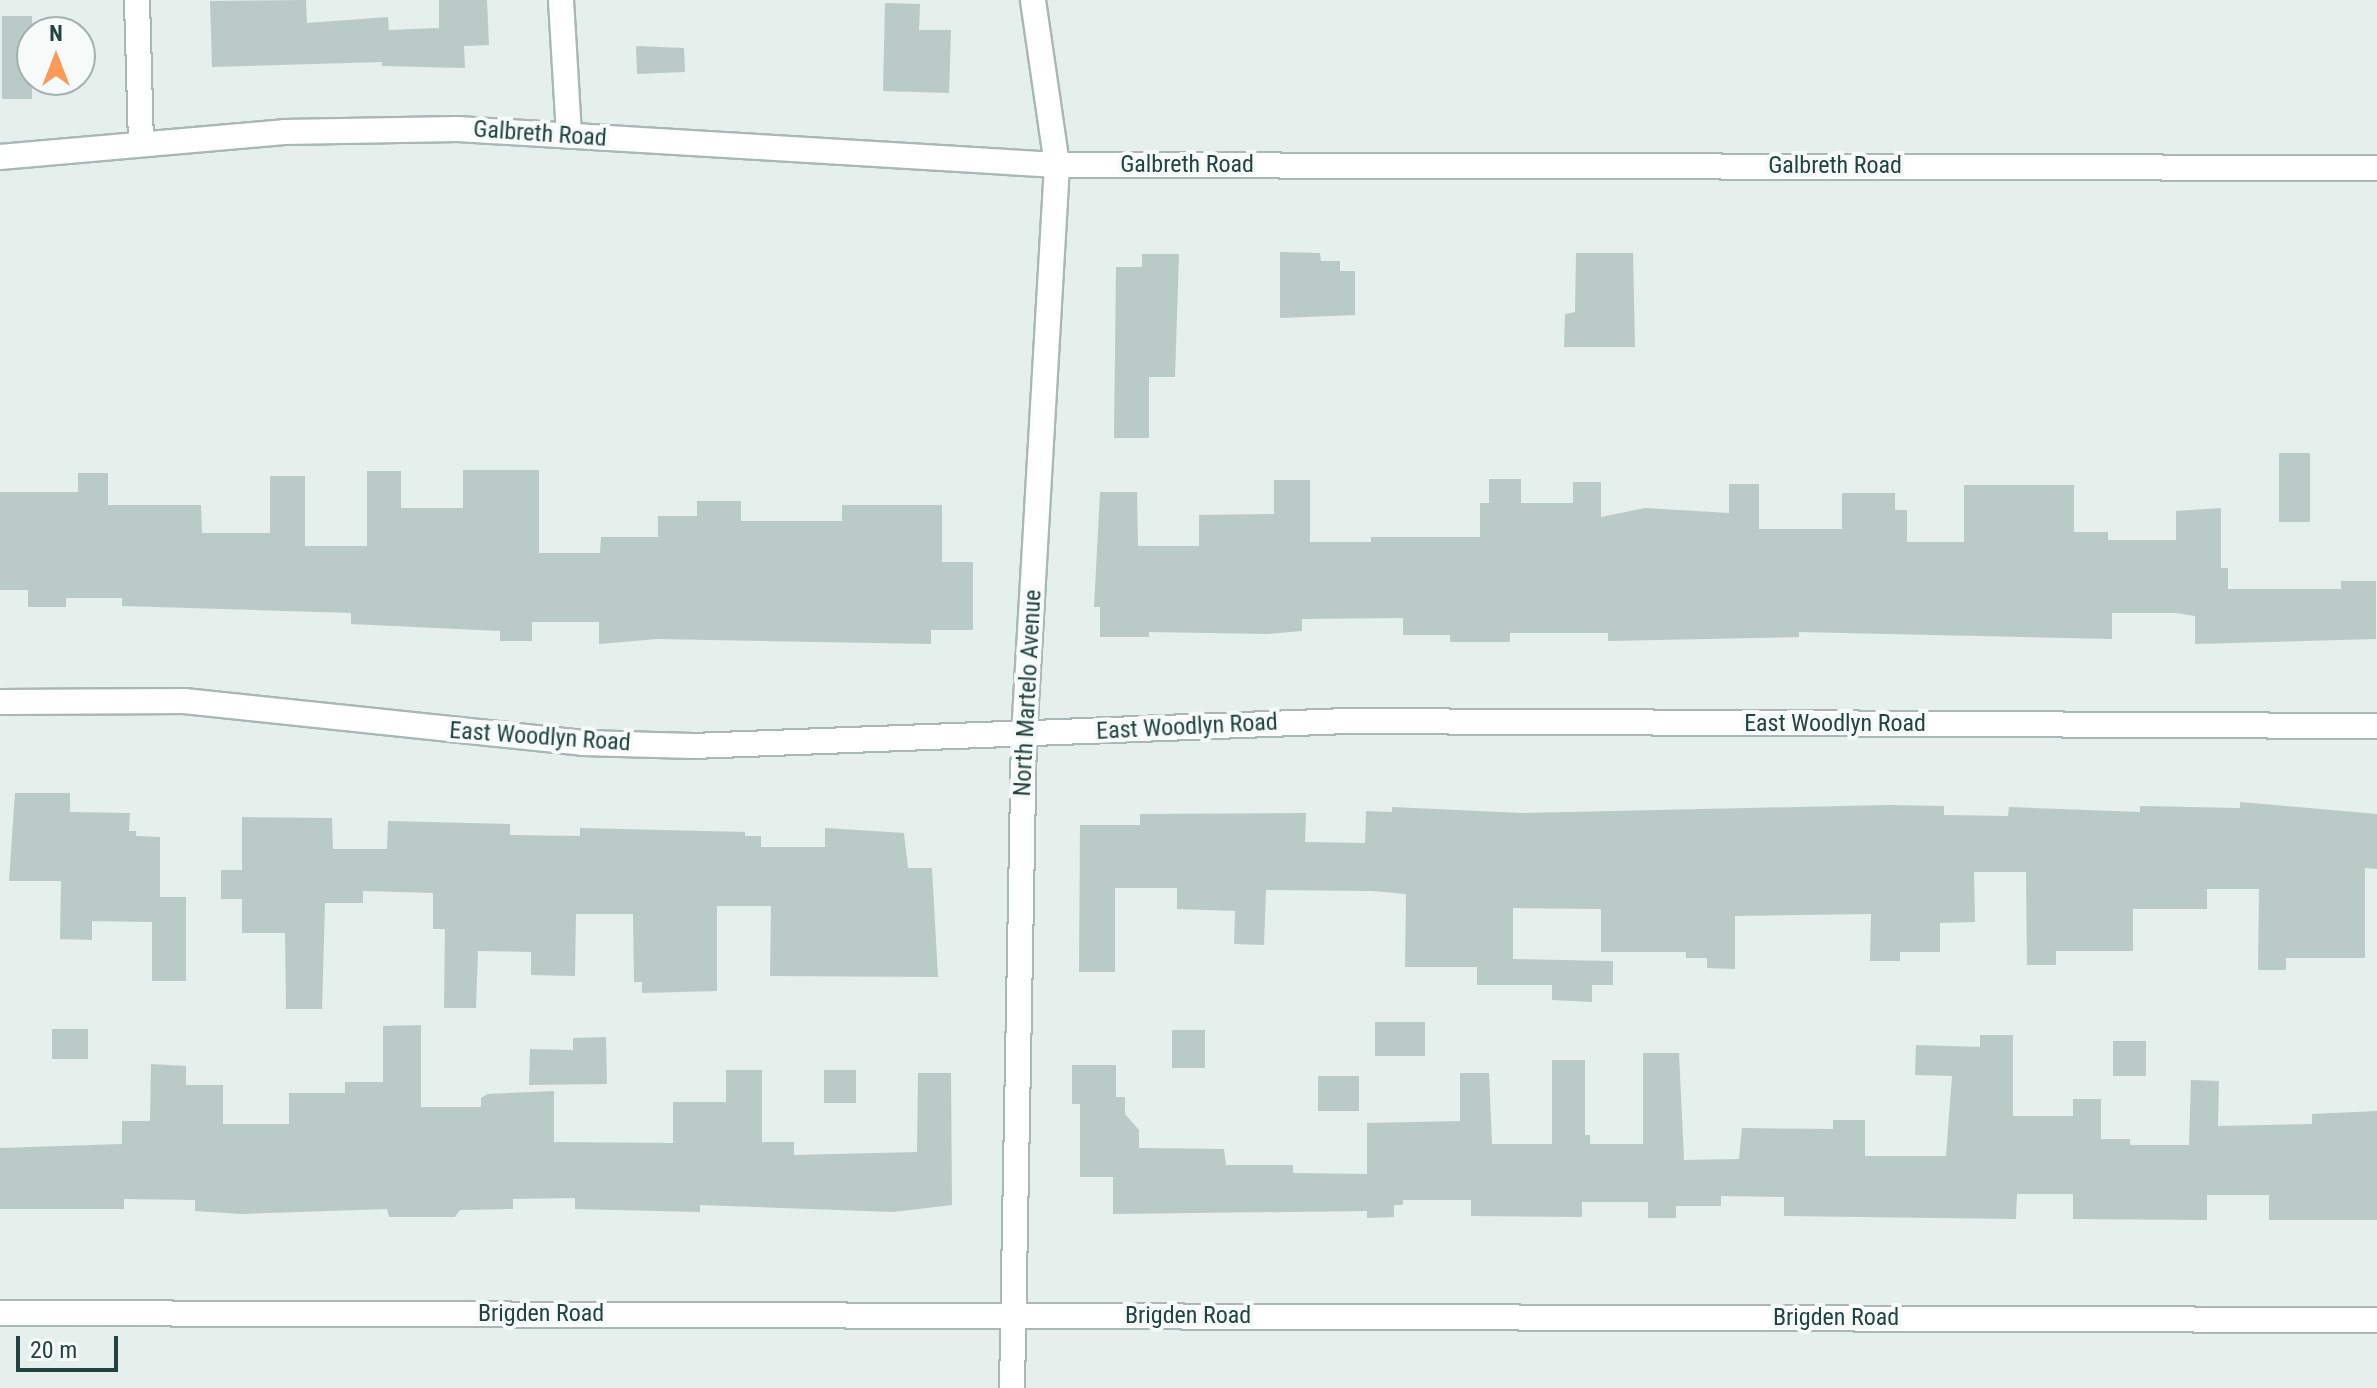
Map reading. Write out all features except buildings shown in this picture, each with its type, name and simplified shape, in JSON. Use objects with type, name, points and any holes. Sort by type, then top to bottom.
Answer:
[{"type":"street","points":[[137,0],[141,143]]},
{"type":"street","points":[[561,0],[569,136]]},
{"type":"street","name":"North Martelo Avenue","points":[[1012,1388],[1016,1316],[1024,736],[1057,165],[1033,0]]},
{"type":"street","name":"Galbreth Road","points":[[0,157],[284,132],[426,129],[1057,165],[2377,168]]},
{"type":"street","name":"East Woodlyn Road","points":[[0,702],[184,701],[583,743],[693,746],[1024,736],[1175,725],[1346,721],[2377,726]]},
{"type":"street","name":"Brigden Road","points":[[0,1313],[2377,1320]]}]
